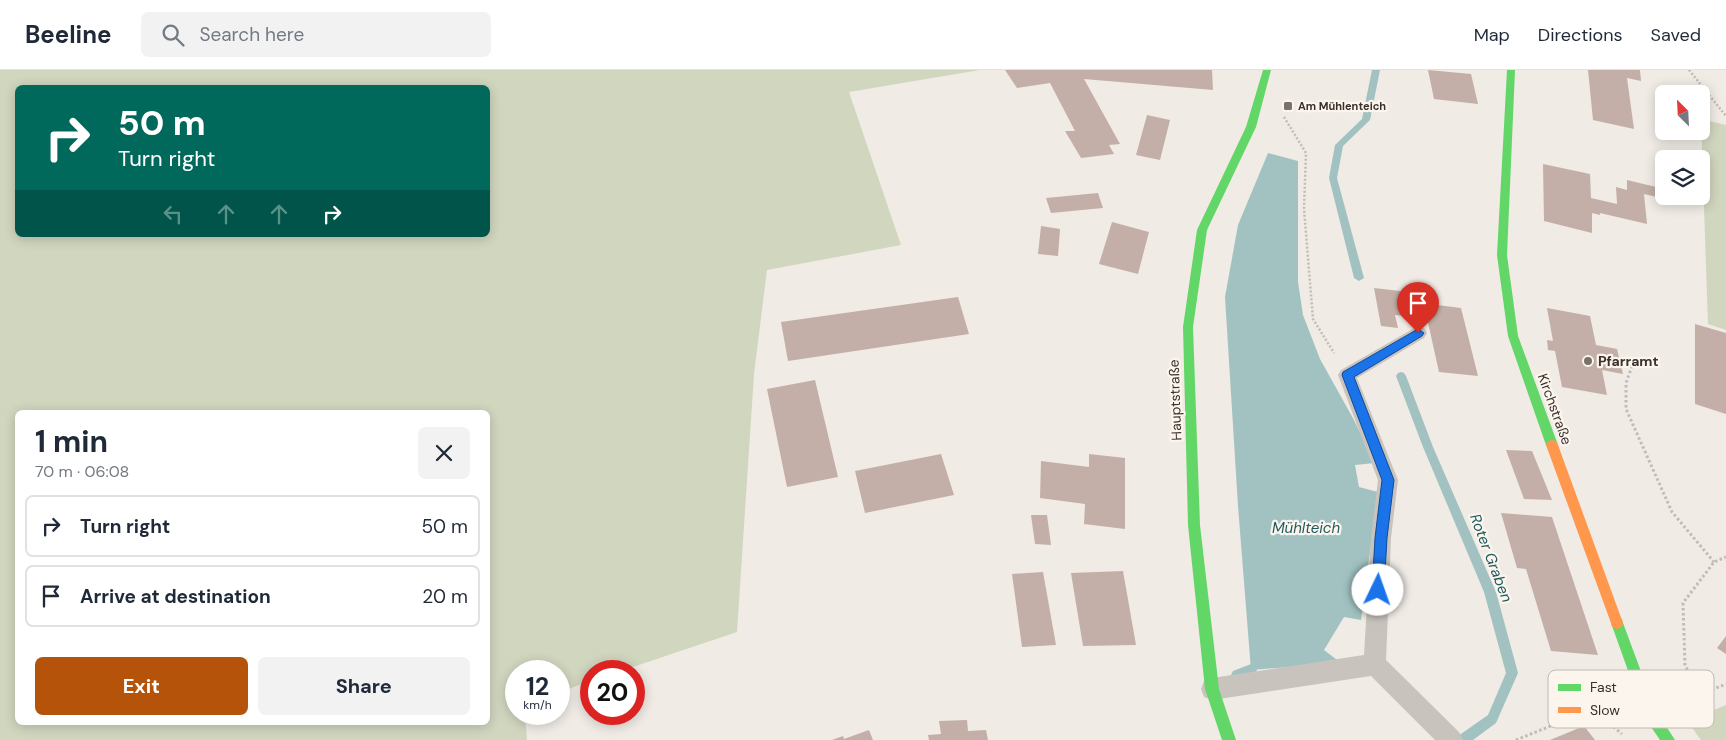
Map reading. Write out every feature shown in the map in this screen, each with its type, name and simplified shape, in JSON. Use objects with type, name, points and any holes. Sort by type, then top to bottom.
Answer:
[{"type":"street","name":"Hauptstraße","points":[[1229,740],[1212,690],[1194,525],[1188,327],[1202,230],[1251,127],[1267,70]]},
{"type":"street","name":"Kirchstraße","points":[[1511,70],[1502,255],[1513,336],[1634,670]]},
{"type":"street","name":"Kirchstraße","points":[[1660,728],[1668,740]]},
{"type":"lane","points":[[1510,101],[1520,70]]},
{"type":"lane","points":[[1418,333],[1347,375],[1388,480],[1381,538],[1375,664],[1450,739]]},
{"type":"lane","points":[[1212,690],[1375,664]]},
{"type":"path","points":[[1689,70],[1726,116]]},
{"type":"path","points":[[1264,84],[1306,153],[1304,209],[1313,318],[1347,375]]},
{"type":"path","points":[[1633,362],[1626,383],[1626,409],[1672,512],[1714,562]]},
{"type":"path","points":[[1688,670],[1685,666],[1683,603],[1714,562],[1726,557]]},
{"type":"path","points":[[1714,690],[1726,684]]},
{"type":"path","points":[[1516,740],[1548,727]]},
{"type":"path","points":[[1615,728],[1629,740]]},
{"type":"green space","points":[[0,70],[980,70],[849,92],[901,245],[767,270],[754,374],[737,632],[645,663],[645,660],[580,660],[580,685],[570,688],[570,660],[505,660],[505,725],[526,725],[527,740],[0,740]]},
{"type":"green space","points":[[1710,121],[1726,125],[1726,330],[1708,324],[1704,205],[1710,205],[1710,150],[1702,150],[1702,140],[1710,140]]},
{"type":"green space","points":[[1726,705],[1726,740],[1701,740],[1692,728],[1714,728],[1714,710]]},
{"type":"water","name":"Mühlteich","points":[[1268,153],[1298,161],[1298,282],[1303,315],[1320,359],[1354,420],[1375,463],[1355,465],[1359,487],[1378,492],[1361,620],[1344,617],[1324,650],[1341,663],[1251,670],[1238,506],[1225,297],[1238,225]]},
{"type":"building","points":[[1005,70],[1212,70],[1213,90],[1084,79],[1120,144],[1109,145],[1114,154],[1081,158],[1065,131],[1075,131],[1050,83],[1017,88]]},
{"type":"building","points":[[1428,70],[1471,74],[1478,104],[1434,99]]},
{"type":"building","points":[[1588,70],[1640,70],[1641,81],[1627,78],[1634,129],[1593,120]]},
{"type":"building","points":[[1147,115],[1170,120],[1160,160],[1136,155]]},
{"type":"building","points":[[1543,164],[1590,174],[1591,198],[1617,204],[1616,187],[1627,190],[1627,180],[1655,187],[1655,197],[1644,194],[1647,224],[1600,213],[1600,215],[1592,213],[1592,233],[1544,221]]},
{"type":"building","points":[[1098,193],[1103,208],[1051,213],[1046,198]]},
{"type":"building","points":[[1112,222],[1149,232],[1138,274],[1099,264]]},
{"type":"building","points":[[1041,226],[1060,229],[1058,256],[1038,254]]},
{"type":"building","points":[[1374,288],[1435,295],[1437,305],[1461,308],[1478,376],[1439,372],[1427,318],[1395,315],[1398,328],[1381,326]]},
{"type":"building","points":[[958,297],[969,334],[788,361],[781,322]]},
{"type":"building","name":"Pfarramt","points":[[1547,308],[1590,316],[1596,345],[1617,349],[1623,374],[1602,370],[1607,395],[1562,387],[1555,351],[1548,350],[1547,340],[1553,341]]},
{"type":"building","points":[[1695,324],[1726,333],[1726,414],[1695,404]]},
{"type":"building","points":[[815,380],[838,477],[787,487],[767,389]]},
{"type":"building","points":[[1506,450],[1532,451],[1552,500],[1524,499]]},
{"type":"building","points":[[941,454],[954,495],[865,513],[855,471]]},
{"type":"building","points":[[1089,454],[1125,458],[1125,529],[1084,524],[1085,504],[1040,498],[1041,461],[1089,467]]},
{"type":"building","points":[[1501,513],[1552,517],[1598,655],[1551,651],[1526,569],[1517,568]]},
{"type":"building","points":[[1031,515],[1047,515],[1051,545],[1035,544]]},
{"type":"building","points":[[1123,571],[1136,645],[1083,646],[1071,573]]},
{"type":"building","points":[[1043,572],[1056,645],[1022,647],[1012,574]]},
{"type":"building","points":[[1726,636],[1726,654],[1717,648]]},
{"type":"building","points":[[967,720],[968,731],[986,730],[988,740],[929,740],[928,735],[941,734],[939,721]]},
{"type":"building","points":[[1579,728],[1586,728],[1595,740],[1550,740]]},
{"type":"building","points":[[869,730],[873,740],[832,740],[843,736],[844,739]]},
{"type":"waterway","name":"Roter Graben","points":[[1359,278],[1333,178],[1339,145],[1366,120],[1376,70]]},
{"type":"waterway","name":"Roter Graben","points":[[1401,376],[1428,447],[1490,592],[1512,673],[1492,719],[1462,740]]},
{"type":"waterway","points":[[1237,675],[1251,670]]},
{"type":"traffic: fast","points":[[1229,740],[1212,689],[1194,525],[1188,327],[1202,230],[1251,127],[1267,70]]},
{"type":"traffic: fast","points":[[1511,70],[1502,255],[1513,336],[1552,445]]},
{"type":"traffic: fast","points":[[1617,623],[1634,670]]},
{"type":"traffic: fast","points":[[1660,728],[1668,740]]},
{"type":"traffic: slow","points":[[1552,445],[1617,623]]},
{"type":"place","name":"Am Mühlenteich","points":[[1288,106]]},
{"type":"place","name":"Pfarramt","points":[[1588,361]]},
{"type":"route","points":[[1378,590],[1381,538],[1388,480],[1347,375],[1418,333]]}]
